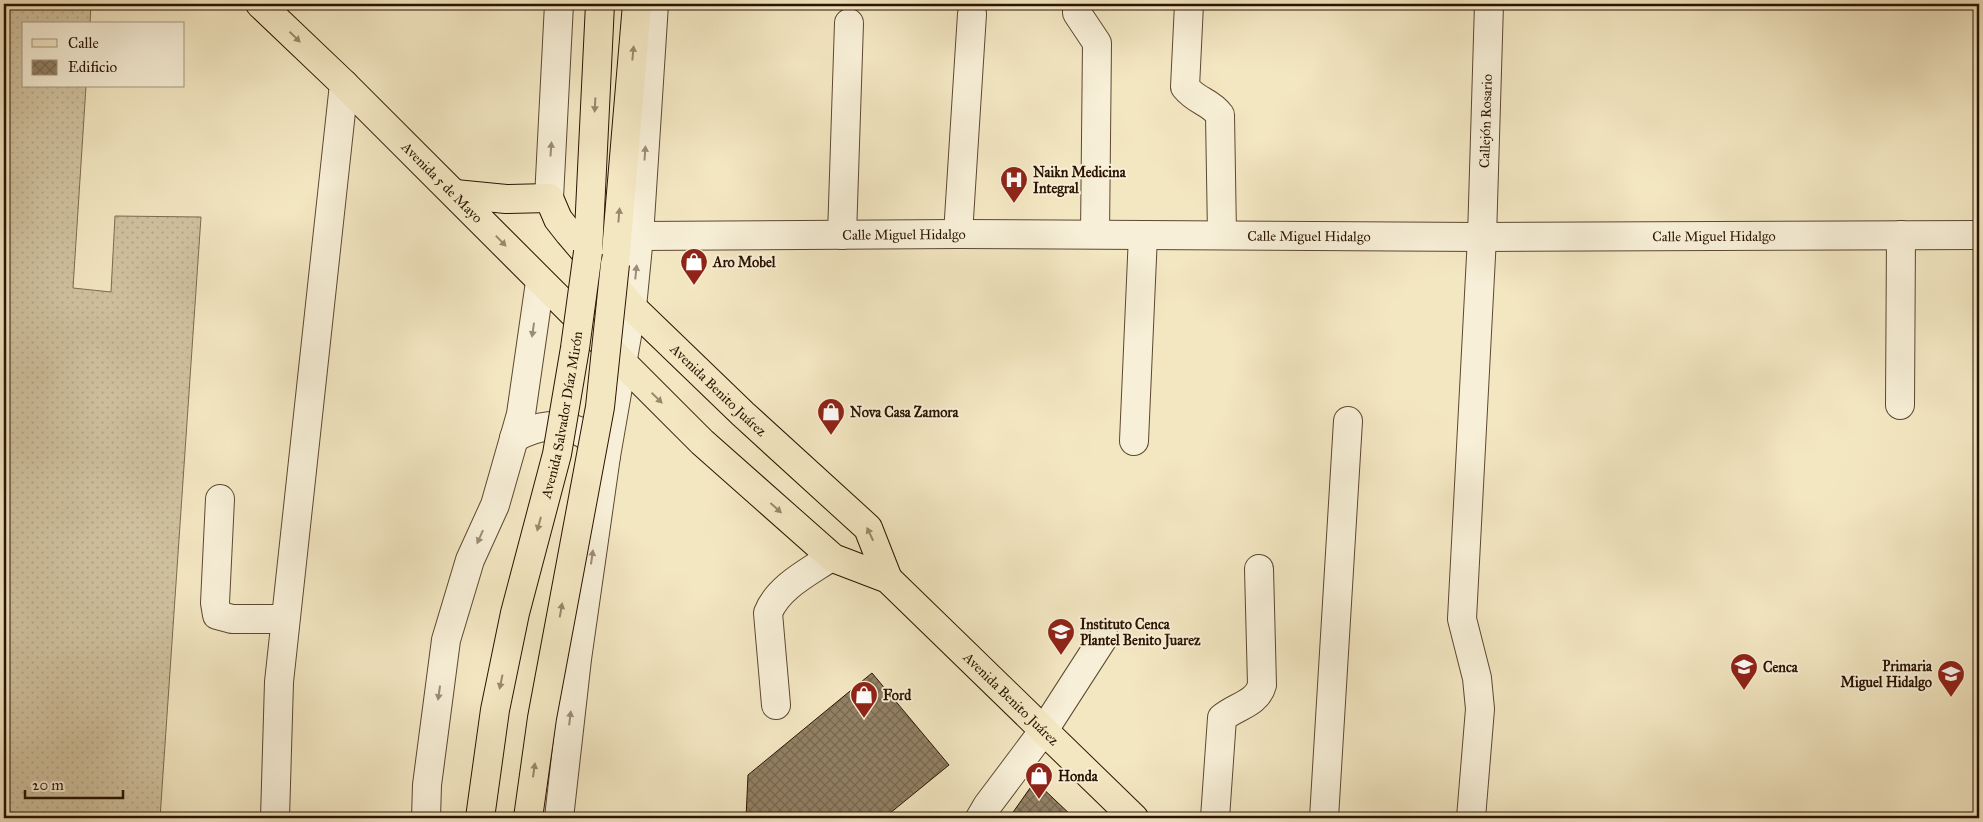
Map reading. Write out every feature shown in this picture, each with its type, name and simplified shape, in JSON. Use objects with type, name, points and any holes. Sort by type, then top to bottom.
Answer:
[{"type":"main road","name":"Avenida 5 de Mayo","points":[[260,4],[455,194],[622,364]]},
{"type":"main road","name":"Avenida Salvador Díaz Mirón","points":[[480,818],[495,710],[515,613],[557,454],[575,348],[588,252],[600,4]]},
{"type":"main road","points":[[528,818],[550,671],[600,407],[637,4]]},
{"type":"main road","points":[[455,194],[506,199],[549,198]]},
{"type":"main road","name":"Avenida Benito Juárez","points":[[549,198],[558,219],[632,307],[743,414],[868,528],[888,579]]},
{"type":"main road","name":"Avenida Benito Juárez","points":[[622,364],[702,442],[831,557],[888,579],[1134,818]]},
{"type":"street","points":[[549,198],[559,4]]},
{"type":"street","points":[[559,818],[577,659],[606,456],[632,307],[639,236],[654,4]]},
{"type":"street","points":[[1077,4],[1077,13],[1097,43],[1095,234]]},
{"type":"street","points":[[1189,4],[1186,87],[1193,97],[1214,107],[1220,115],[1222,235]]},
{"type":"street","name":"Callejón Rosario","points":[[1471,818],[1480,709],[1477,678],[1462,619],[1482,237],[1489,4]]},
{"type":"street","points":[[958,234],[972,14]]},
{"type":"street","points":[[842,235],[850,23]]},
{"type":"street","points":[[275,818],[279,682],[344,84]]},
{"type":"street","name":"Calle Miguel Hidalgo","points":[[639,236],[958,234],[1482,237],[1979,235]]},
{"type":"street","points":[[1134,441],[1143,235]]},
{"type":"street","points":[[1900,405],[1901,235]]},
{"type":"street","points":[[426,818],[427,785],[446,640],[470,560],[495,505],[521,414],[540,282]]},
{"type":"street","points":[[1324,818],[1348,421]]},
{"type":"street","points":[[514,438],[530,428],[556,425],[584,434],[606,456]]},
{"type":"street","points":[[220,499],[215,603],[217,615],[232,619],[285,619]]},
{"type":"street","points":[[776,705],[768,613],[772,602],[831,557]]},
{"type":"street","points":[[1215,818],[1222,718],[1229,711],[1254,700],[1260,694],[1262,685],[1259,569]]},
{"type":"street","points":[[980,818],[1044,730],[1104,637]]},
{"type":"shaded area","points":[[4,4],[91,4],[90,22],[22,22],[22,88],[86,88],[73,288],[111,292],[115,216],[201,217],[160,818],[4,818]]},
{"type":"building","points":[[442,4],[493,4],[493,6],[442,6]]},
{"type":"building","name":"Ford","points":[[872,673],[949,765],[884,818],[746,818],[748,775]]},
{"type":"building","name":"Honda","points":[[1035,781],[1074,818],[1009,818]]},
{"type":"place","name":"Naikn Medicina Integral","points":[[1014,204]]},
{"type":"place","name":"Aro Mobel","points":[[694,286]]},
{"type":"place","name":"Nova Casa Zamora","points":[[831,436]]},
{"type":"place","name":"Instituto Cenca Plantel Benito Juarez","points":[[1061,656]]},
{"type":"place","name":"Cenca","points":[[1744,691]]},
{"type":"place","name":"Primaria Miguel Hidalgo","points":[[1951,698]]},
{"type":"place","name":"Ford","points":[[864,719]]},
{"type":"place","name":"Honda","points":[[1039,800]]}]
